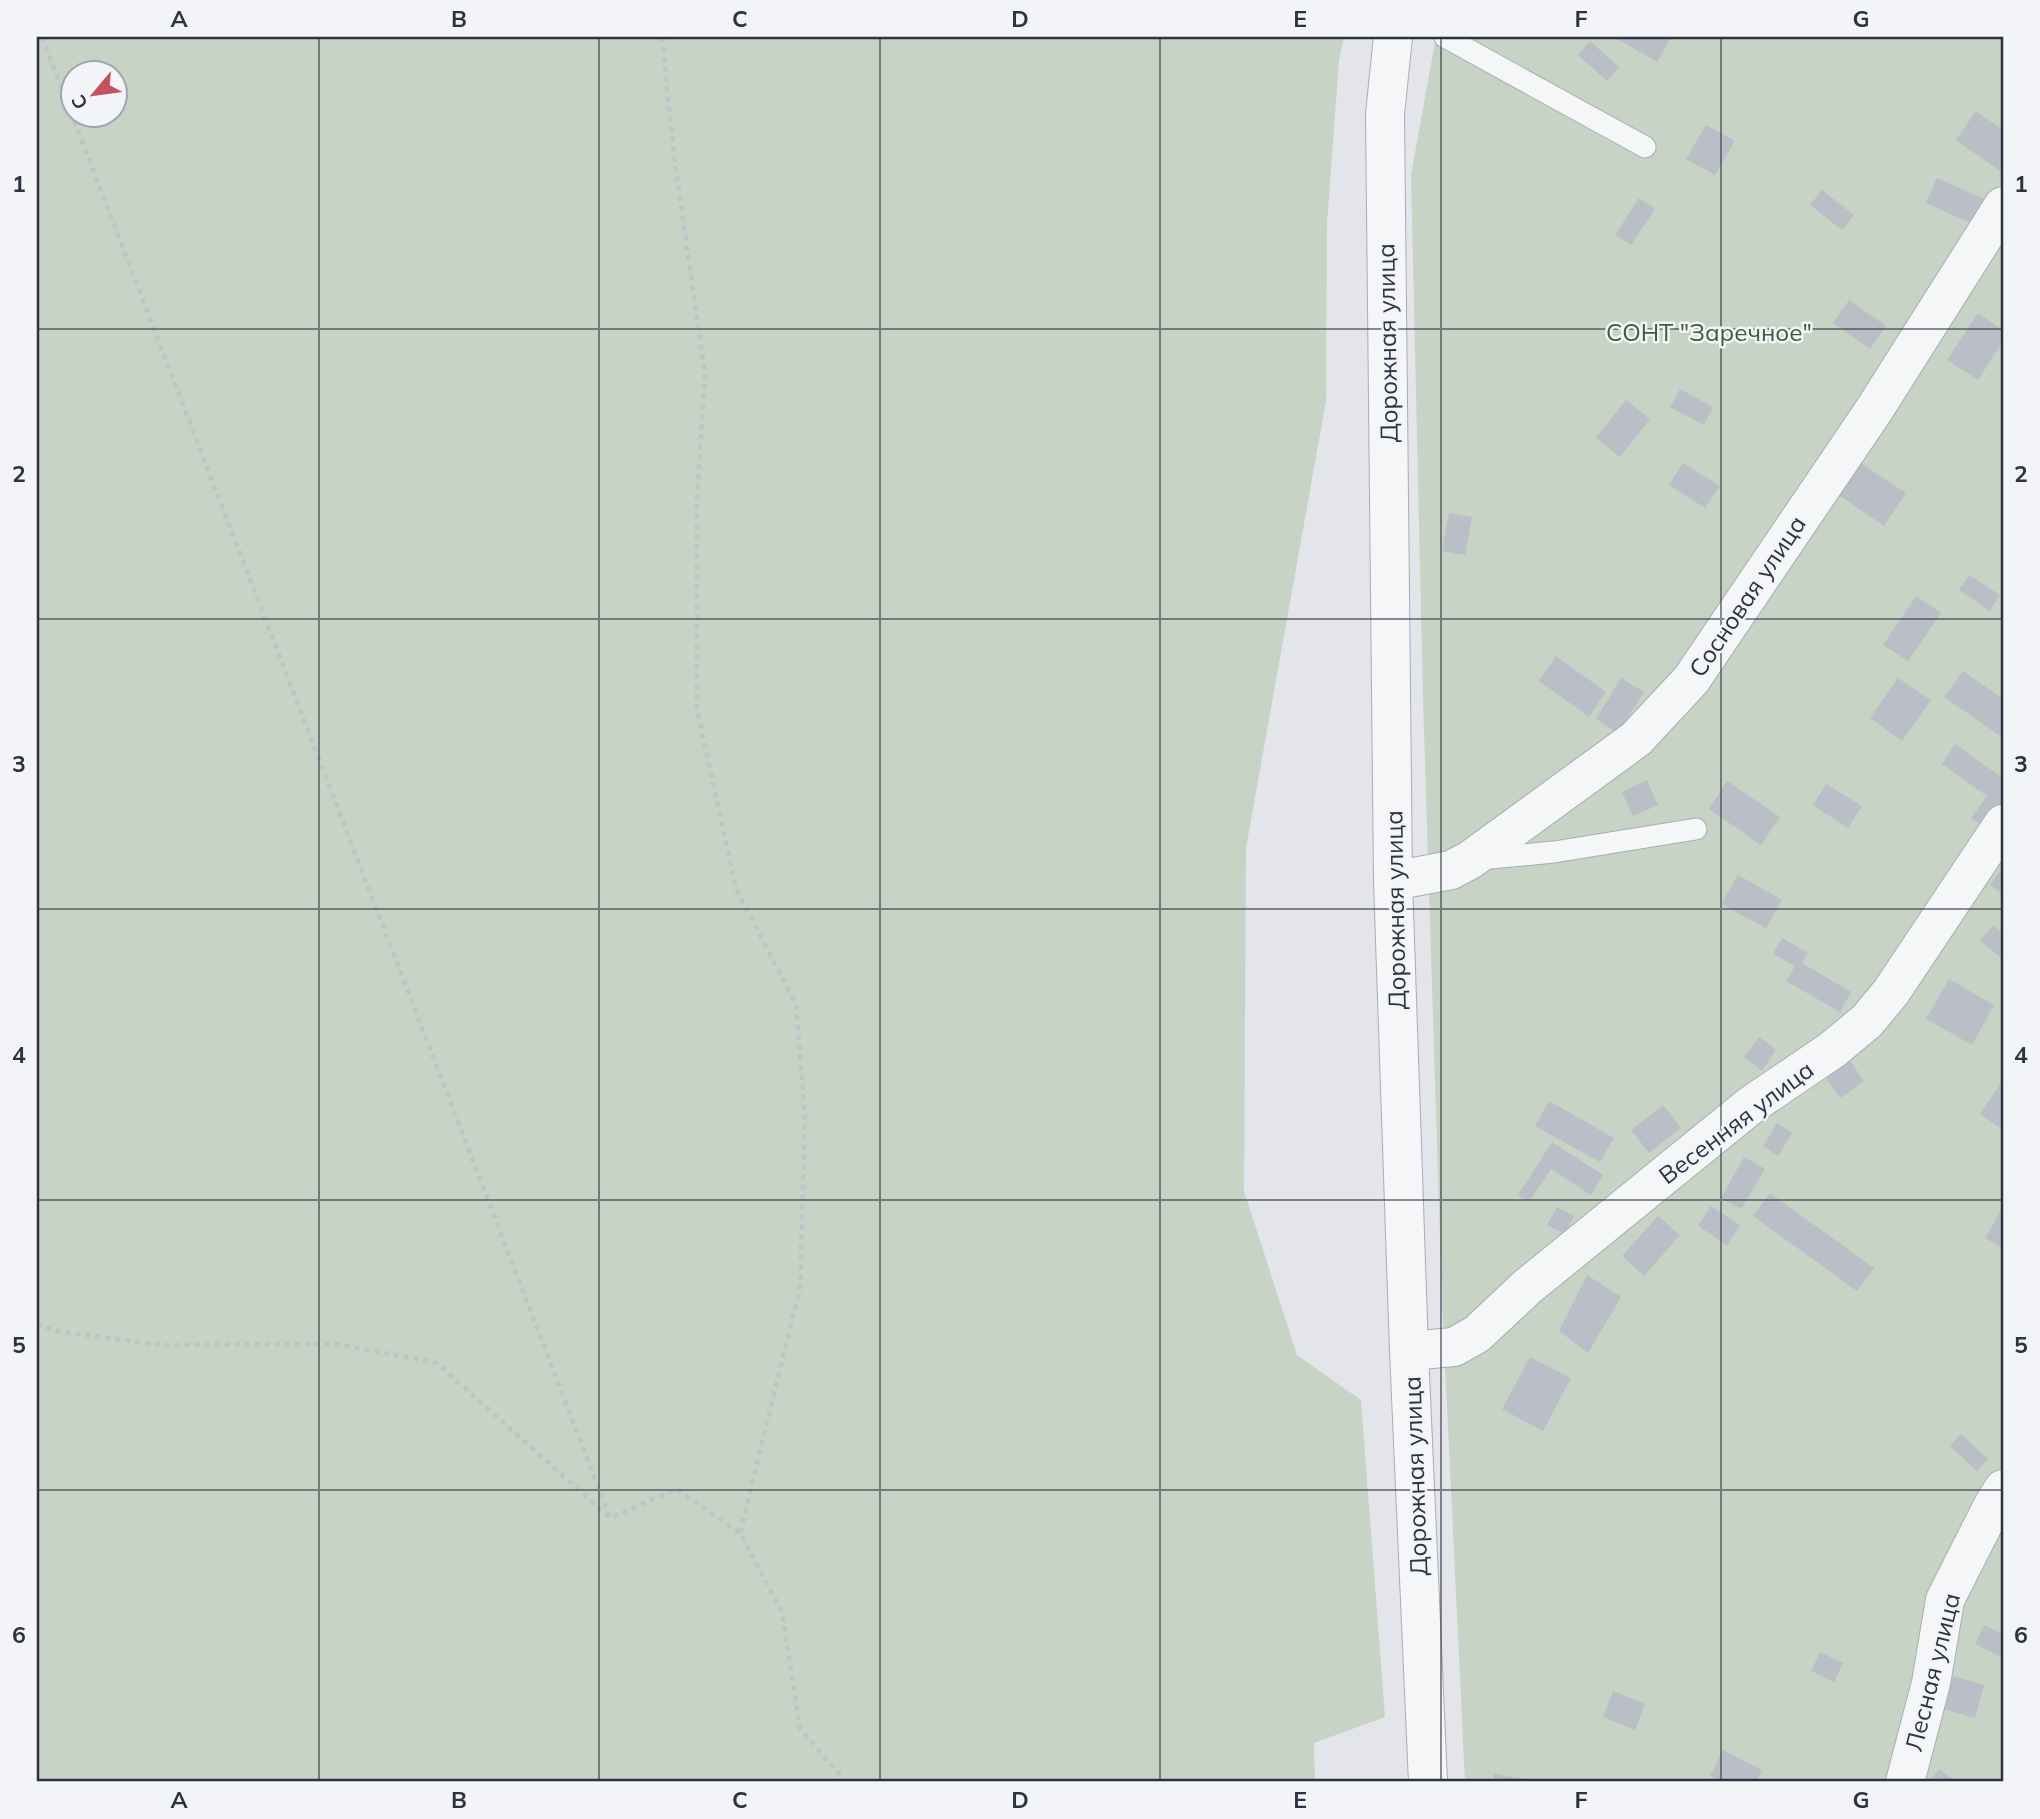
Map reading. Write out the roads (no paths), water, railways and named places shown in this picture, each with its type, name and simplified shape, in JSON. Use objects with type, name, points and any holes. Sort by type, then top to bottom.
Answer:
[{"type":"street","name":"Дорожная улица","points":[[1393,37],[1385,114],[1393,881],[1409,1351],[1428,1782]]},
{"type":"street","name":"Сосновая улица","points":[[1393,881],[1451,870],[1471,860],[1636,739],[1690,680],[1874,410],[2003,206]]},
{"type":"street","name":"Весенняя улица","points":[[1409,1351],[1454,1347],[1477,1334],[1527,1287],[1751,1105],[1832,1050],[1867,1021],[1891,992],[2003,824]]},
{"type":"street","name":"Лесная улица","points":[[1905,1782],[1931,1683],[1945,1600],[2003,1489]]},
{"type":"lane","points":[[1445,37],[1644,147]]},
{"type":"lane","points":[[1471,860],[1553,852],[1696,829]]},
{"type":"park label","name":"СОНТ \"Заречное\"","points":[[1709,332]]}]
